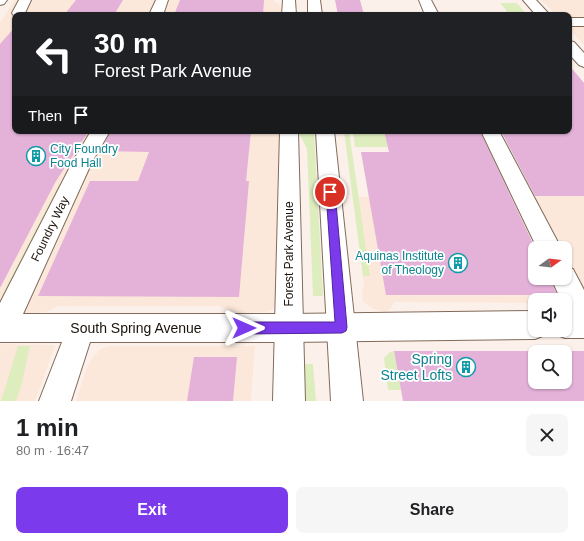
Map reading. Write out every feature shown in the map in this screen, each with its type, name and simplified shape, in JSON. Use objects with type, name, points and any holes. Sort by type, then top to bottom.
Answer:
[{"type":"street","points":[[19,12],[25,0]]},
{"type":"street","points":[[157,12],[162,0]]},
{"type":"street","points":[[289,0],[289,12]]},
{"type":"street","points":[[314,0],[316,12]]},
{"type":"street","points":[[425,0],[431,12]]},
{"type":"street","points":[[529,0],[545,12]]},
{"type":"street","points":[[572,22],[584,22]]},
{"type":"street","points":[[572,48],[584,62]]},
{"type":"street","name":"Foundry Way","points":[[1,328],[75,176],[99,134]]},
{"type":"street","name":"Forest Park Avenue","points":[[289,134],[289,401]]},
{"type":"street","points":[[325,134],[347,401]]},
{"type":"street","points":[[492,134],[545,241]]},
{"type":"street","points":[[567,285],[584,319]]},
{"type":"street","points":[[572,324],[584,324]]},
{"type":"street","name":"South Spring Avenue","points":[[1,328],[289,328],[528,325]]},
{"type":"street","points":[[55,401],[81,328]]},
{"type":"shaded area","points":[[15,0],[275,0],[275,3],[279,3],[281,12],[12,12],[12,134],[281,134],[277,304],[272,310],[265,312],[240,313],[218,306],[58,306],[46,312],[0,315],[0,22]]},
{"type":"shaded area","points":[[541,0],[584,0],[584,45],[572,32],[572,12],[553,12]]},
{"type":"shaded area","name":"Aquinas Institute of Theology","points":[[516,196],[538,241],[528,241],[528,285],[559,285],[562,293],[528,293],[528,303],[394,302],[391,309],[385,312],[373,309],[363,302],[362,292],[364,285],[353,197]]},
{"type":"shaded area","points":[[530,196],[584,196],[584,300],[572,277],[572,241],[553,241]]},
{"type":"shaded area","points":[[0,344],[55,346],[35,401],[0,401]]},
{"type":"shaded area","points":[[108,346],[255,346],[251,401],[76,401],[87,367],[93,357],[102,348]]},
{"type":"green space","points":[[500,3],[517,3],[524,12],[508,12]]},
{"type":"green space","points":[[300,134],[314,134],[323,296],[313,296],[307,149]]},
{"type":"green space","points":[[344,134],[349,134],[370,276],[363,276]]},
{"type":"green space","points":[[353,134],[385,134],[388,147],[355,147]]},
{"type":"green space","points":[[60,183],[62,183],[5,295],[2,295]]},
{"type":"green space","points":[[18,346],[30,346],[22,383],[16,401],[1,401]]},
{"type":"green space","points":[[394,351],[401,390],[388,390],[384,358],[390,352]]},
{"type":"green space","points":[[302,364],[313,364],[316,401],[303,401]]},
{"type":"building","points":[[76,0],[123,0],[116,12],[66,12]]},
{"type":"building","points":[[180,0],[264,0],[263,12],[175,12]]},
{"type":"building","points":[[335,0],[360,0],[363,12],[337,12]]},
{"type":"building","name":"City Foundry Food Hall","points":[[12,30],[12,134],[87,134],[56,181],[0,288],[0,44]]},
{"type":"building","points":[[572,69],[584,83],[584,196],[535,196],[503,134],[572,134]]},
{"type":"building","points":[[109,134],[251,134],[246,181],[249,181],[239,297],[38,296],[90,181],[138,181],[149,152],[100,151]]},
{"type":"building","points":[[385,134],[481,134],[532,241],[528,241],[528,285],[553,285],[556,293],[528,293],[528,295],[386,295],[361,152],[389,152]]},
{"type":"building","name":"Spring Street Lofts","points":[[394,351],[528,351],[528,389],[572,389],[572,351],[584,351],[584,401],[403,401]]},
{"type":"building","points":[[194,357],[237,357],[233,401],[187,401]]},
{"type":"place","name":"City Foundry Food Hall","points":[[36,156]]},
{"type":"place","name":"Aquinas Institute of Theology","points":[[458,263]]},
{"type":"place","name":"Spring Street Lofts","points":[[466,367]]},
{"type":"route","points":[[244,328],[342,327],[330,192]]}]
